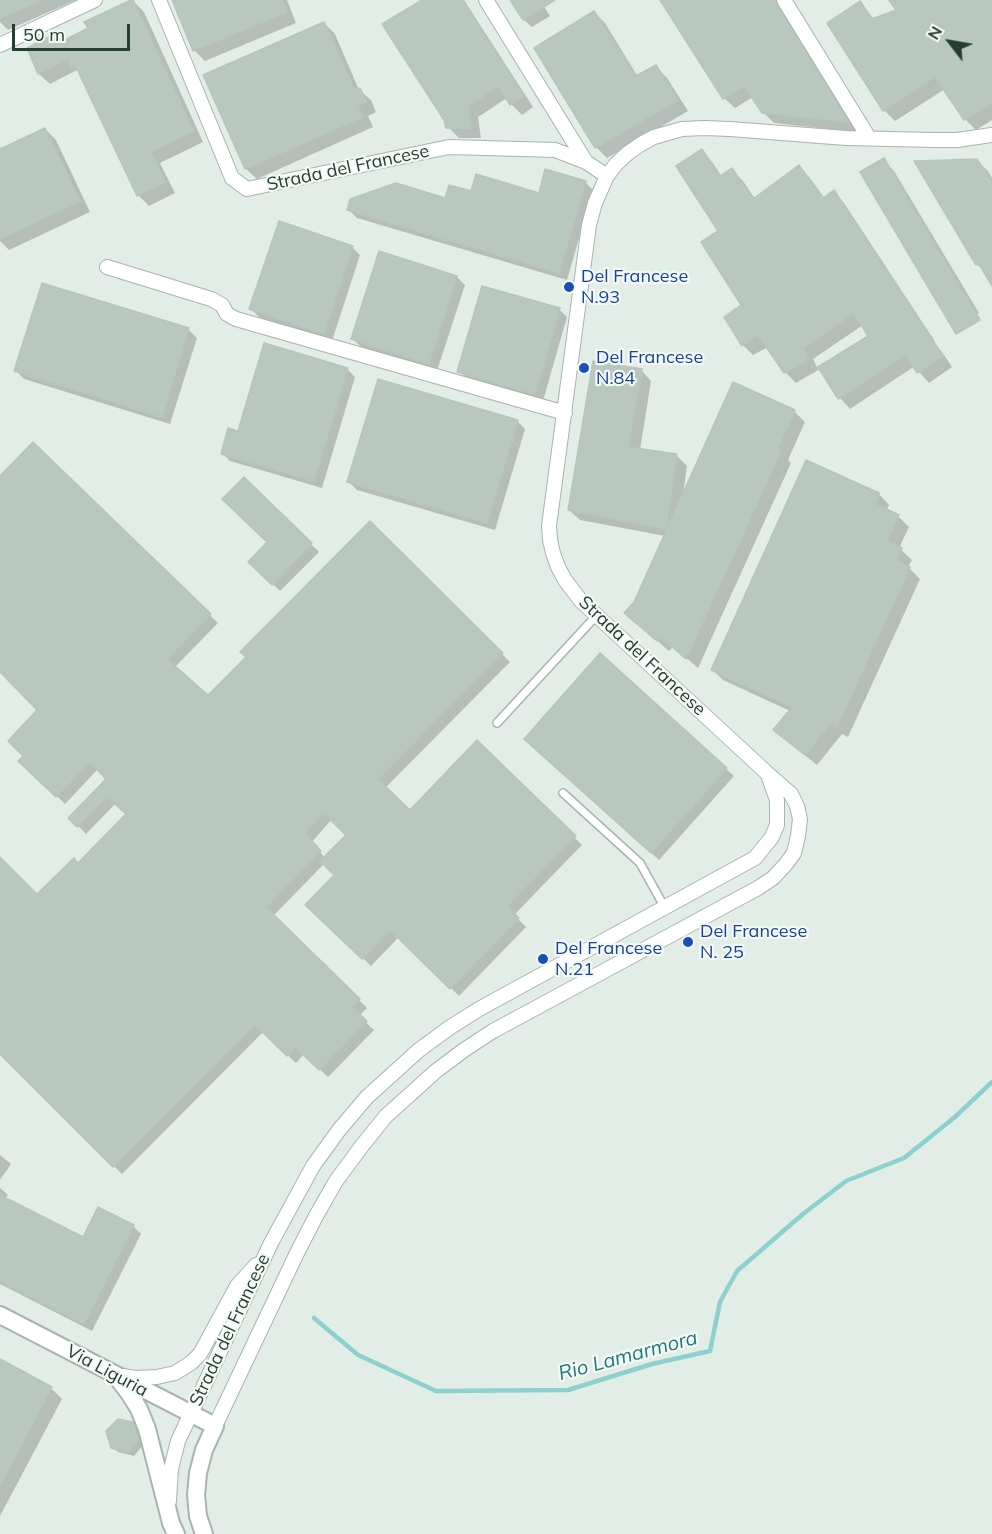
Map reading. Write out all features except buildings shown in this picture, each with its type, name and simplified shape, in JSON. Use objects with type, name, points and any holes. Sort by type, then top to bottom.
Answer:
[{"type":"street","points":[[0,45],[95,0]]},
{"type":"street","name":"Strada del Francese","points":[[159,0],[231,178],[247,189],[449,147],[555,150],[586,162],[607,176]]},
{"type":"street","name":"Strada del Francese","points":[[486,0],[586,162]]},
{"type":"street","points":[[784,0],[869,138]]},
{"type":"street","name":"Strada del Francese","points":[[173,1528],[168,1495],[178,1441],[267,1252],[313,1166],[386,1116],[428,1078],[493,1031],[758,888],[773,878],[794,853],[800,819],[791,794],[581,601],[558,567],[550,540],[549,525],[589,225],[595,203],[607,176],[615,164],[634,148],[654,137],[682,129],[730,129],[869,138],[957,140],[992,135]]},
{"type":"street","points":[[107,267],[211,299],[222,305],[227,314],[236,319],[565,413]]},
{"type":"street","name":"Strada del Francese","points":[[204,1534],[198,1516],[196,1495],[198,1473],[204,1450],[296,1255],[336,1181],[344,1146],[367,1097],[436,1038],[479,1009],[755,858],[772,837],[777,825],[777,800],[767,774]]},
{"type":"street","points":[[660,911],[668,937]]},
{"type":"street","points":[[436,1038],[452,1059]]},
{"type":"street","points":[[115,1375],[135,1378],[157,1377],[175,1373],[191,1363],[200,1354],[237,1286],[267,1252]]},
{"type":"street","name":"Via Liguria","points":[[0,1315],[215,1426]]},
{"type":"street","points":[[115,1375],[139,1409],[147,1429],[173,1528]]},
{"type":"lane","points":[[497,723],[597,615]]},
{"type":"lane","points":[[563,793],[640,863],[660,911]]},
{"type":"waterway","name":"Rio Lamarmora","points":[[314,1318],[358,1355],[436,1391],[568,1390],[652,1364],[710,1351],[720,1302],[737,1271],[803,1214],[846,1181],[904,1158],[955,1117],[992,1082]]},
{"type":"place","name":"Del Francese N.93","points":[[569,287]]},
{"type":"place","name":"Del Francese N.84","points":[[584,368]]},
{"type":"place","name":"Del Francese N. 25","points":[[688,942]]},
{"type":"place","name":"Del Francese N.21","points":[[543,959]]}]
